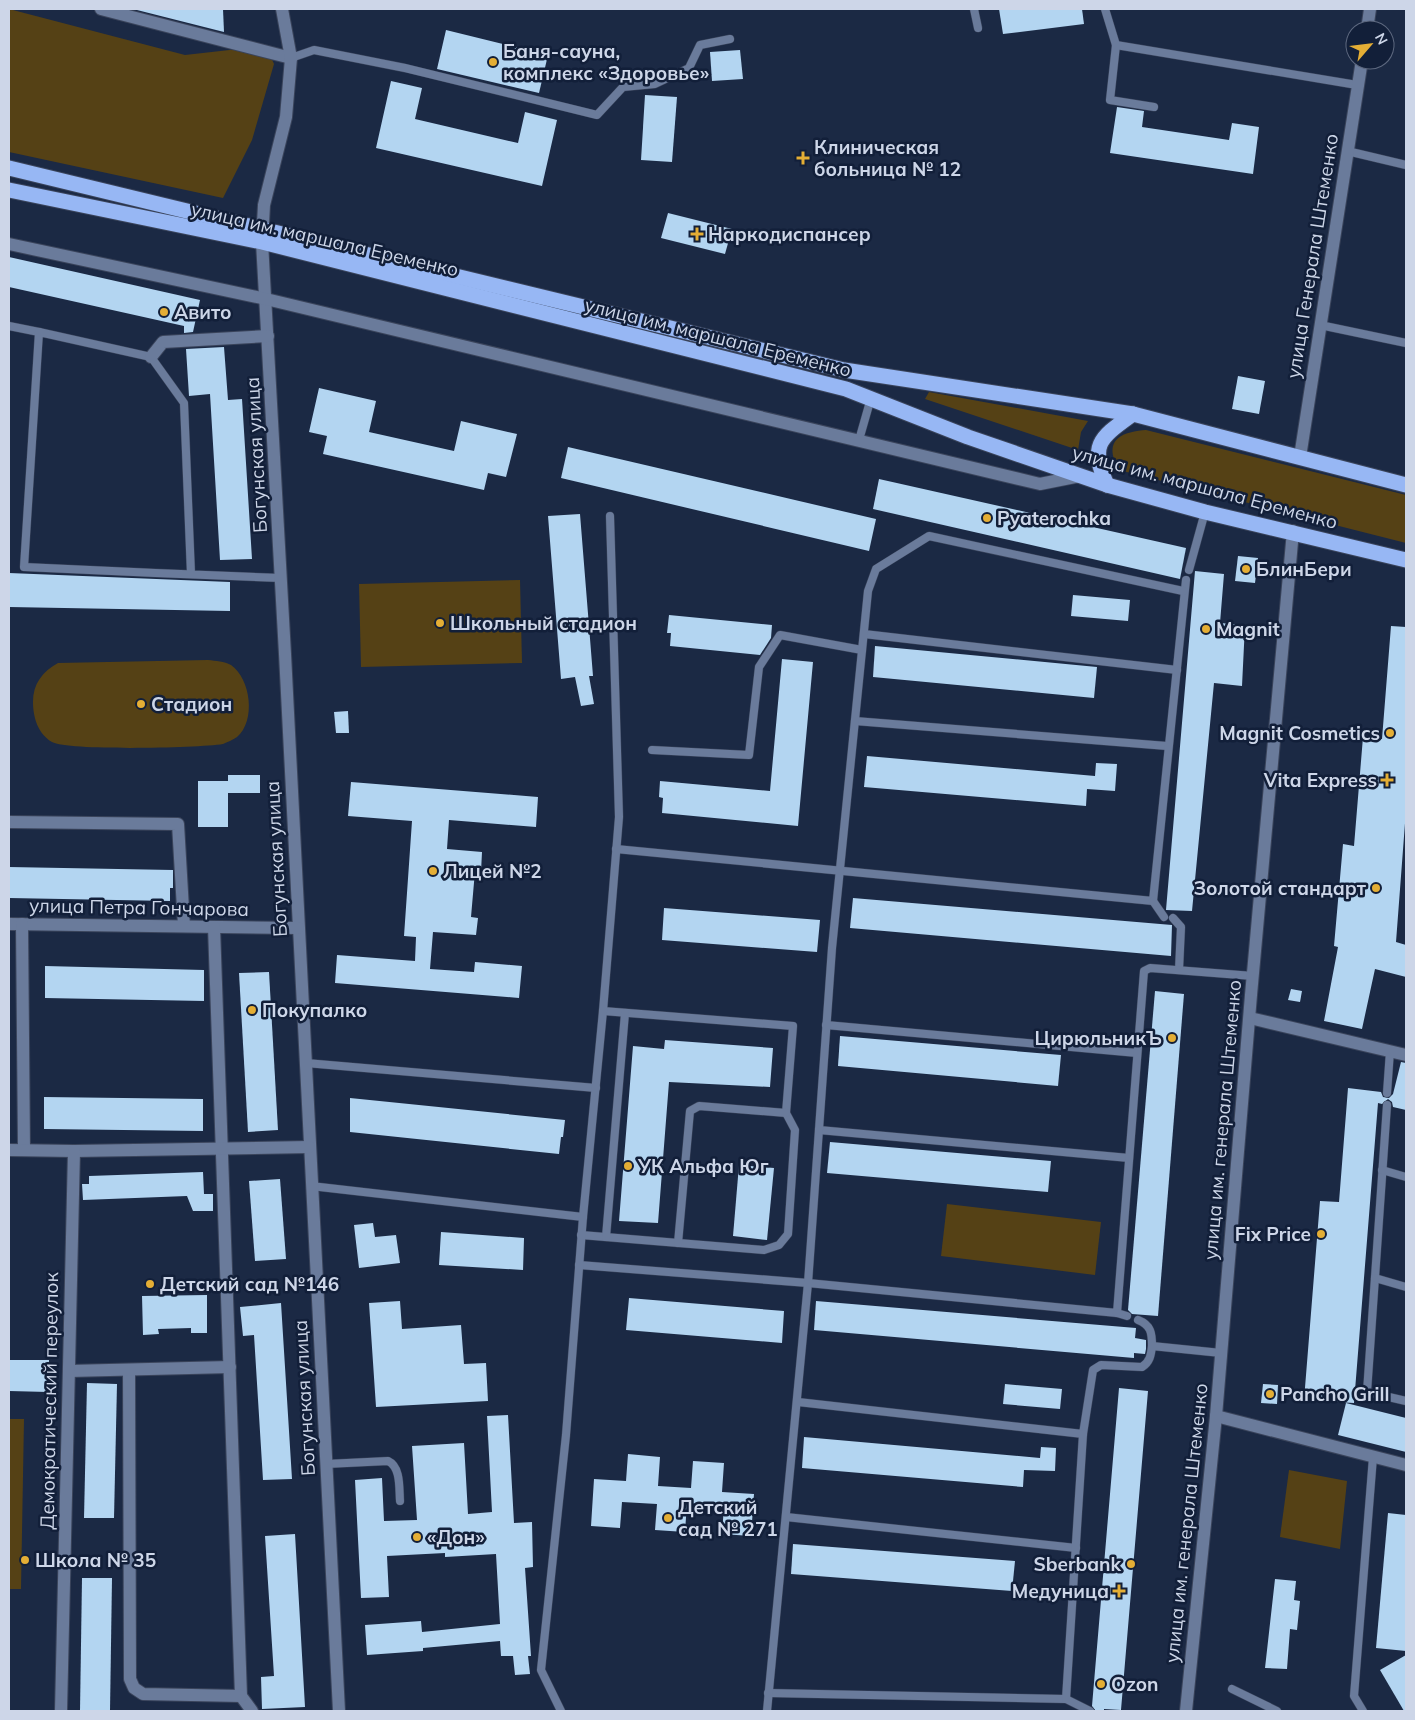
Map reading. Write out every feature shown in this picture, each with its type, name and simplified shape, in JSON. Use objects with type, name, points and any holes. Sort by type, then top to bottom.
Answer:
[{"type":"highway","name":"улица им. маршала Еременко","points":[[9,168],[837,386],[968,437],[1106,485],[1205,512],[1293,531],[1406,560]]},
{"type":"highway","name":"улица им. маршала Еременко","points":[[9,190],[262,235],[844,370],[1133,414],[1406,485]]},
{"type":"highway","points":[[1106,485],[1098,465],[1098,448],[1108,433],[1133,414]]},
{"type":"street","points":[[101,9],[291,58]]},
{"type":"street","name":"Богунская улица","points":[[282,9],[291,58],[286,117],[264,205],[262,235],[339,1711]]},
{"type":"street","name":"улица Генерала Штеменко","points":[[1300,457],[1360,70]]},
{"type":"street","points":[[9,244],[266,299],[1040,484],[1080,476]]},
{"type":"street","points":[[152,357],[163,342],[268,336]]},
{"type":"street","name":"улица им. генерала Штеменко","points":[[1186,1711],[1216,1416],[1252,976],[1293,531]]},
{"type":"street","points":[[9,822],[178,824],[184,926]]},
{"type":"street","name":"улица Петра Гончарова","points":[[9,924],[298,928]]},
{"type":"street","points":[[22,924],[24,1150]]},
{"type":"street","points":[[214,927],[241,1696],[252,1711]]},
{"type":"street","points":[[1250,1018],[1406,1056]]},
{"type":"street","points":[[9,1150],[74,1151],[309,1147]]},
{"type":"street","name":"Демократический переулок","points":[[61,1711],[74,1151]]},
{"type":"street","points":[[69,1371],[230,1367]]},
{"type":"street","points":[[129,1370],[130,1679],[134,1688],[143,1694],[241,1696]]},
{"type":"street","points":[[1216,1416],[1406,1465]]},
{"type":"lane","points":[[974,9],[978,28]]},
{"type":"lane","points":[[1105,9],[1116,45],[1110,100],[1154,107]]},
{"type":"lane","points":[[291,58],[314,50],[405,68],[597,115],[623,87],[655,84],[688,68],[700,45],[730,39]]},
{"type":"lane","points":[[1116,45],[1358,85]]},
{"type":"lane","points":[[1347,151],[1406,165]]},
{"type":"lane","points":[[1320,325],[1406,343]]},
{"type":"lane","points":[[9,326],[152,357],[184,403],[191,574]]},
{"type":"lane","points":[[39,332],[24,567],[281,578]]},
{"type":"lane","points":[[859,440],[870,398]]},
{"type":"lane","points":[[1189,570],[1205,512]]},
{"type":"lane","points":[[572,1711],[562,1711],[541,1670],[566,1435],[581,1235],[603,1011],[619,817],[610,516]]},
{"type":"lane","points":[[767,1711],[798,1402],[839,871],[868,590],[876,569],[929,536],[1184,591]]},
{"type":"lane","points":[[1164,917],[1153,901],[1167,746],[1186,580]]},
{"type":"lane","points":[[864,634],[1177,670]]},
{"type":"lane","points":[[652,750],[749,755],[759,667],[780,635],[862,650]]},
{"type":"lane","points":[[855,721],[1167,746]]},
{"type":"lane","points":[[616,849],[1153,901]]},
{"type":"lane","points":[[1174,918],[1181,927],[1179,970]]},
{"type":"lane","points":[[1117,1313],[1144,971],[1150,968],[1252,976]]},
{"type":"lane","points":[[581,1235],[764,1250],[779,1245],[788,1234],[795,1130],[786,1113],[793,1026],[603,1011]]},
{"type":"lane","points":[[606,1237],[625,1013]]},
{"type":"lane","points":[[826,1025],[1137,1053]]},
{"type":"lane","points":[[1387,1093],[1390,1052]]},
{"type":"lane","points":[[306,1063],[596,1088]]},
{"type":"lane","points":[[1387,1105],[1367,1392],[1406,1401]]},
{"type":"lane","points":[[678,1243],[690,1110],[699,1106],[786,1113]]},
{"type":"lane","points":[[819,1130],[1130,1158]]},
{"type":"lane","points":[[1382,1170],[1406,1177]]},
{"type":"lane","points":[[311,1186],[583,1217]]},
{"type":"lane","points":[[579,1264],[808,1283],[1117,1313],[1127,1316]]},
{"type":"lane","points":[[1375,1278],[1406,1287]]},
{"type":"lane","points":[[1066,1699],[1083,1434],[1093,1370],[1100,1365],[1142,1367],[1150,1357],[1152,1331],[1144,1322],[1138,1320]]},
{"type":"lane","points":[[1152,1346],[1221,1353]]},
{"type":"lane","points":[[798,1402],[1083,1434]]},
{"type":"lane","points":[[1363,1711],[1354,1696],[1373,1457]]},
{"type":"lane","points":[[326,1464],[388,1461],[394,1463],[397,1471],[400,1501]]},
{"type":"lane","points":[[786,1517],[1076,1548]]},
{"type":"lane","points":[[1232,1690],[1277,1711]]},
{"type":"lane","points":[[768,1693],[1066,1699],[1090,1711]]},
{"type":"shaded area","points":[[9,9],[185,55],[266,46],[274,64],[252,140],[223,198],[9,152]]},
{"type":"shaded area","points":[[929,392],[1088,421],[1081,432],[1078,450],[925,399]]},
{"type":"shaded area","points":[[1146,430],[1406,495],[1406,543],[1119,470],[1114,460],[1113,452],[1116,440],[1128,433]]},
{"type":"shaded area","name":"Школьный стадион","points":[[520,580],[522,663],[361,667],[359,584]]},
{"type":"shaded area","name":"Стадион","points":[[220,661],[231,665],[238,671],[247,690],[249,700],[247,721],[243,730],[237,737],[223,744],[188,747],[82,747],[52,742],[47,739],[37,725],[33,708],[33,696],[37,684],[47,670],[58,663]]},
{"type":"shaded area","points":[[947,1204],[1101,1222],[1095,1275],[941,1256]]},
{"type":"shaded area","points":[[9,1419],[24,1419],[21,1589],[9,1589]]},
{"type":"shaded area","points":[[1289,1470],[1347,1481],[1340,1549],[1280,1537]]},
{"type":"building","points":[[133,9],[223,9],[224,32]]},
{"type":"building","points":[[999,9],[1082,9],[1084,24],[1003,34]]},
{"type":"building","name":"Баня-сауна, комплекс «Здоровье»","points":[[446,30],[548,55],[539,93],[437,69]]},
{"type":"building","points":[[740,50],[743,79],[712,81],[710,52]]},
{"type":"building","points":[[391,81],[422,88],[415,119],[518,143],[525,112],[557,120],[542,186],[376,148]]},
{"type":"building","points":[[645,95],[677,97],[672,162],[641,160]]},
{"type":"building","points":[[1117,107],[1144,111],[1142,127],[1229,140],[1232,123],[1259,127],[1253,174],[1110,153]]},
{"type":"building","name":"Наркодиспансер","points":[[668,213],[732,229],[725,254],[661,238]]},
{"type":"building","points":[[9,257],[200,300],[193,332],[184,333],[184,326],[9,287]]},
{"type":"building","points":[[224,347],[228,400],[242,399],[252,559],[220,560],[210,394],[189,396],[186,349]]},
{"type":"building","points":[[1238,376],[1265,381],[1259,414],[1232,409]]},
{"type":"building","points":[[319,388],[376,401],[369,432],[454,451],[461,421],[517,434],[506,477],[488,473],[484,490],[323,454],[327,436],[309,432]]},
{"type":"building","points":[[568,447],[876,519],[869,551],[561,478]]},
{"type":"building","points":[[879,479],[1186,548],[1180,579],[873,509]]},
{"type":"building","points":[[580,514],[593,676],[589,676],[594,704],[581,706],[575,677],[561,679],[548,516]]},
{"type":"building","name":"БлинБери","points":[[1238,556],[1258,558],[1255,583],[1235,581]]},
{"type":"building","points":[[1195,571],[1224,574],[1220,623],[1245,625],[1242,686],[1214,683],[1192,911],[1166,910]]},
{"type":"building","points":[[9,573],[230,582],[230,611],[9,607]]},
{"type":"building","points":[[1073,595],[1130,600],[1128,621],[1071,616]]},
{"type":"building","points":[[669,615],[772,625],[771,638],[760,655],[670,646],[671,633],[667,633]]},
{"type":"building","points":[[1391,626],[1406,627],[1406,810],[1396,942],[1406,945],[1406,977],[1375,969],[1362,1029],[1324,1021],[1338,947],[1334,946],[1343,844],[1354,846],[1363,737],[1382,739]]},
{"type":"building","points":[[875,646],[1097,667],[1094,698],[873,677]]},
{"type":"building","points":[[782,659],[813,662],[798,826],[662,813],[663,798],[659,797],[660,781],[770,791]]},
{"type":"building","points":[[348,711],[349,733],[336,733],[334,712]]},
{"type":"building","points":[[867,756],[1095,776],[1096,763],[1117,764],[1115,791],[1087,789],[1086,806],[864,787]]},
{"type":"building","points":[[228,775],[260,775],[260,793],[228,793],[228,827],[198,827],[198,781],[228,781]]},
{"type":"building","name":"Лицей №2","points":[[351,782],[538,797],[536,827],[449,820],[447,849],[482,852],[481,872],[475,871],[471,917],[478,918],[476,935],[433,932],[430,969],[474,972],[475,962],[522,966],[519,998],[335,983],[337,955],[415,961],[416,937],[404,936],[412,821],[348,816]]},
{"type":"building","points":[[9,867],[173,870],[173,888],[170,888],[170,901],[9,898]]},
{"type":"building","points":[[853,898],[1172,925],[1171,956],[850,928]]},
{"type":"building","points":[[664,908],[820,920],[817,952],[662,940]]},
{"type":"building","points":[[45,966],[204,970],[204,1001],[45,998]]},
{"type":"building","points":[[269,972],[278,1130],[248,1132],[239,973]]},
{"type":"building","points":[[1291,989],[1302,991],[1300,1002],[1288,1000]]},
{"type":"building","points":[[1155,991],[1184,994],[1158,1316],[1132,1314],[1128,1310]]},
{"type":"building","points":[[840,1036],[1061,1055],[1058,1086],[838,1066]]},
{"type":"building","points":[[665,1040],[773,1048],[770,1087],[669,1082],[658,1223],[619,1221],[633,1046],[664,1049]]},
{"type":"building","points":[[1401,1062],[1406,1063],[1406,1110],[1393,1107],[1392,1102],[1388,1099],[1382,1104],[1378,1103],[1354,1403],[1304,1400],[1320,1201],[1339,1202],[1348,1088],[1381,1092],[1383,1097],[1389,1098],[1393,1094]]},
{"type":"building","points":[[44,1097],[203,1099],[203,1131],[44,1129]]},
{"type":"building","points":[[350,1098],[565,1120],[563,1137],[561,1137],[559,1154],[350,1132]]},
{"type":"building","points":[[830,1142],[1051,1161],[1048,1192],[827,1173]]},
{"type":"building","points":[[739,1165],[774,1168],[767,1240],[733,1236]]},
{"type":"building","points":[[203,1172],[204,1194],[213,1194],[213,1211],[193,1211],[187,1196],[83,1200],[82,1184],[89,1184],[89,1176]]},
{"type":"building","points":[[280,1179],[286,1259],[255,1261],[249,1181]]},
{"type":"building","points":[[373,1223],[375,1237],[396,1235],[400,1263],[359,1268],[354,1225]]},
{"type":"building","points":[[441,1232],[524,1238],[523,1270],[439,1265]]},
{"type":"building","points":[[207,1295],[207,1333],[191,1333],[191,1328],[158,1329],[159,1334],[143,1335],[142,1296]]},
{"type":"building","points":[[629,1298],[784,1311],[782,1343],[626,1330]]},
{"type":"building","points":[[400,1301],[402,1329],[461,1325],[464,1364],[486,1363],[488,1401],[376,1407],[369,1303]]},
{"type":"building","points":[[816,1301],[1136,1328],[1135,1338],[1146,1340],[1146,1349],[1145,1354],[1134,1353],[1134,1358],[814,1330]]},
{"type":"building","points":[[281,1303],[292,1479],[263,1480],[254,1335],[243,1336],[240,1307]]},
{"type":"building","points":[[9,1360],[49,1360],[48,1392],[9,1391]]},
{"type":"building","points":[[87,1383],[117,1384],[114,1518],[84,1518]]},
{"type":"building","points":[[1005,1384],[1062,1389],[1060,1409],[1003,1404]]},
{"type":"building","name":"Pancho Grill","points":[[1263,1384],[1278,1385],[1277,1404],[1261,1403]]},
{"type":"building","points":[[1119,1388],[1148,1391],[1121,1710],[1104,1709],[1104,1711],[1096,1711],[1092,1706]]},
{"type":"building","points":[[1346,1403],[1406,1418],[1406,1452],[1338,1435]]},
{"type":"building","points":[[508,1415],[514,1523],[532,1522],[533,1567],[525,1568],[531,1656],[528,1656],[530,1674],[515,1675],[513,1656],[501,1656],[500,1641],[423,1648],[423,1651],[367,1655],[365,1625],[421,1621],[422,1632],[500,1624],[496,1554],[445,1557],[445,1553],[387,1556],[389,1597],[361,1598],[355,1480],[382,1478],[384,1521],[417,1520],[412,1446],[464,1443],[468,1514],[492,1512],[487,1416]]},
{"type":"building","points":[[804,1437],[1040,1458],[1041,1447],[1056,1448],[1055,1471],[1024,1470],[1023,1487],[802,1468]]},
{"type":"building","points":[[628,1454],[660,1457],[658,1486],[691,1488],[693,1461],[724,1463],[722,1492],[754,1494],[751,1536],[722,1534],[724,1506],[687,1503],[685,1532],[655,1530],[657,1504],[622,1502],[620,1528],[591,1526],[594,1479],[626,1481]]},
{"type":"building","points":[[1388,1513],[1406,1515],[1406,1651],[1376,1648]]},
{"type":"building","points":[[295,1534],[305,1707],[262,1709],[261,1677],[274,1676],[265,1536]]},
{"type":"building","points":[[793,1544],[1015,1561],[1012,1591],[791,1574]]},
{"type":"building","points":[[82,1578],[112,1578],[110,1711],[80,1711]]},
{"type":"building","points":[[1275,1579],[1296,1581],[1294,1600],[1300,1601],[1297,1630],[1290,1629],[1287,1669],[1265,1668]]},
{"type":"building","points":[[1406,1655],[1406,1711],[1404,1711],[1380,1670]]},
{"type":"place","name":"Баня-сауна, комплекс «Здоровье»","points":[[493,62]]},
{"type":"place","name":"Клиническая больница № 12","points":[[803,158]]},
{"type":"place","name":"Наркодиспансер","points":[[697,234]]},
{"type":"place","name":"Авито","points":[[164,312]]},
{"type":"place","name":"Pyaterochka","points":[[987,518]]},
{"type":"place","name":"БлинБери","points":[[1246,569]]},
{"type":"place","name":"Школьный стадион","points":[[440,623]]},
{"type":"place","name":"Magnit","points":[[1206,629]]},
{"type":"place","name":"Стадион","points":[[141,704]]},
{"type":"place","name":"Magnit Cosmetics","points":[[1390,733]]},
{"type":"place","name":"Vita Express","points":[[1387,780]]},
{"type":"place","name":"Лицей №2","points":[[433,871]]},
{"type":"place","name":"Золотой стандарт","points":[[1376,888]]},
{"type":"place","name":"Покупалко","points":[[252,1010]]},
{"type":"place","name":"ЦирюльникЪ","points":[[1172,1038]]},
{"type":"place","name":"УК Альфа Юг","points":[[628,1166]]},
{"type":"place","name":"Fix Price","points":[[1321,1234]]},
{"type":"place","name":"Детский сад №146","points":[[150,1284]]},
{"type":"place","name":"Pancho Grill","points":[[1270,1394]]},
{"type":"place","name":"Детский сад № 271","points":[[668,1518]]},
{"type":"place","name":"«Дон»","points":[[417,1537]]},
{"type":"place","name":"Школа № 35","points":[[25,1560]]},
{"type":"place","name":"Sberbank","points":[[1131,1564]]},
{"type":"place","name":"Медуница","points":[[1119,1591]]},
{"type":"place","name":"Ozon","points":[[1101,1684]]}]
